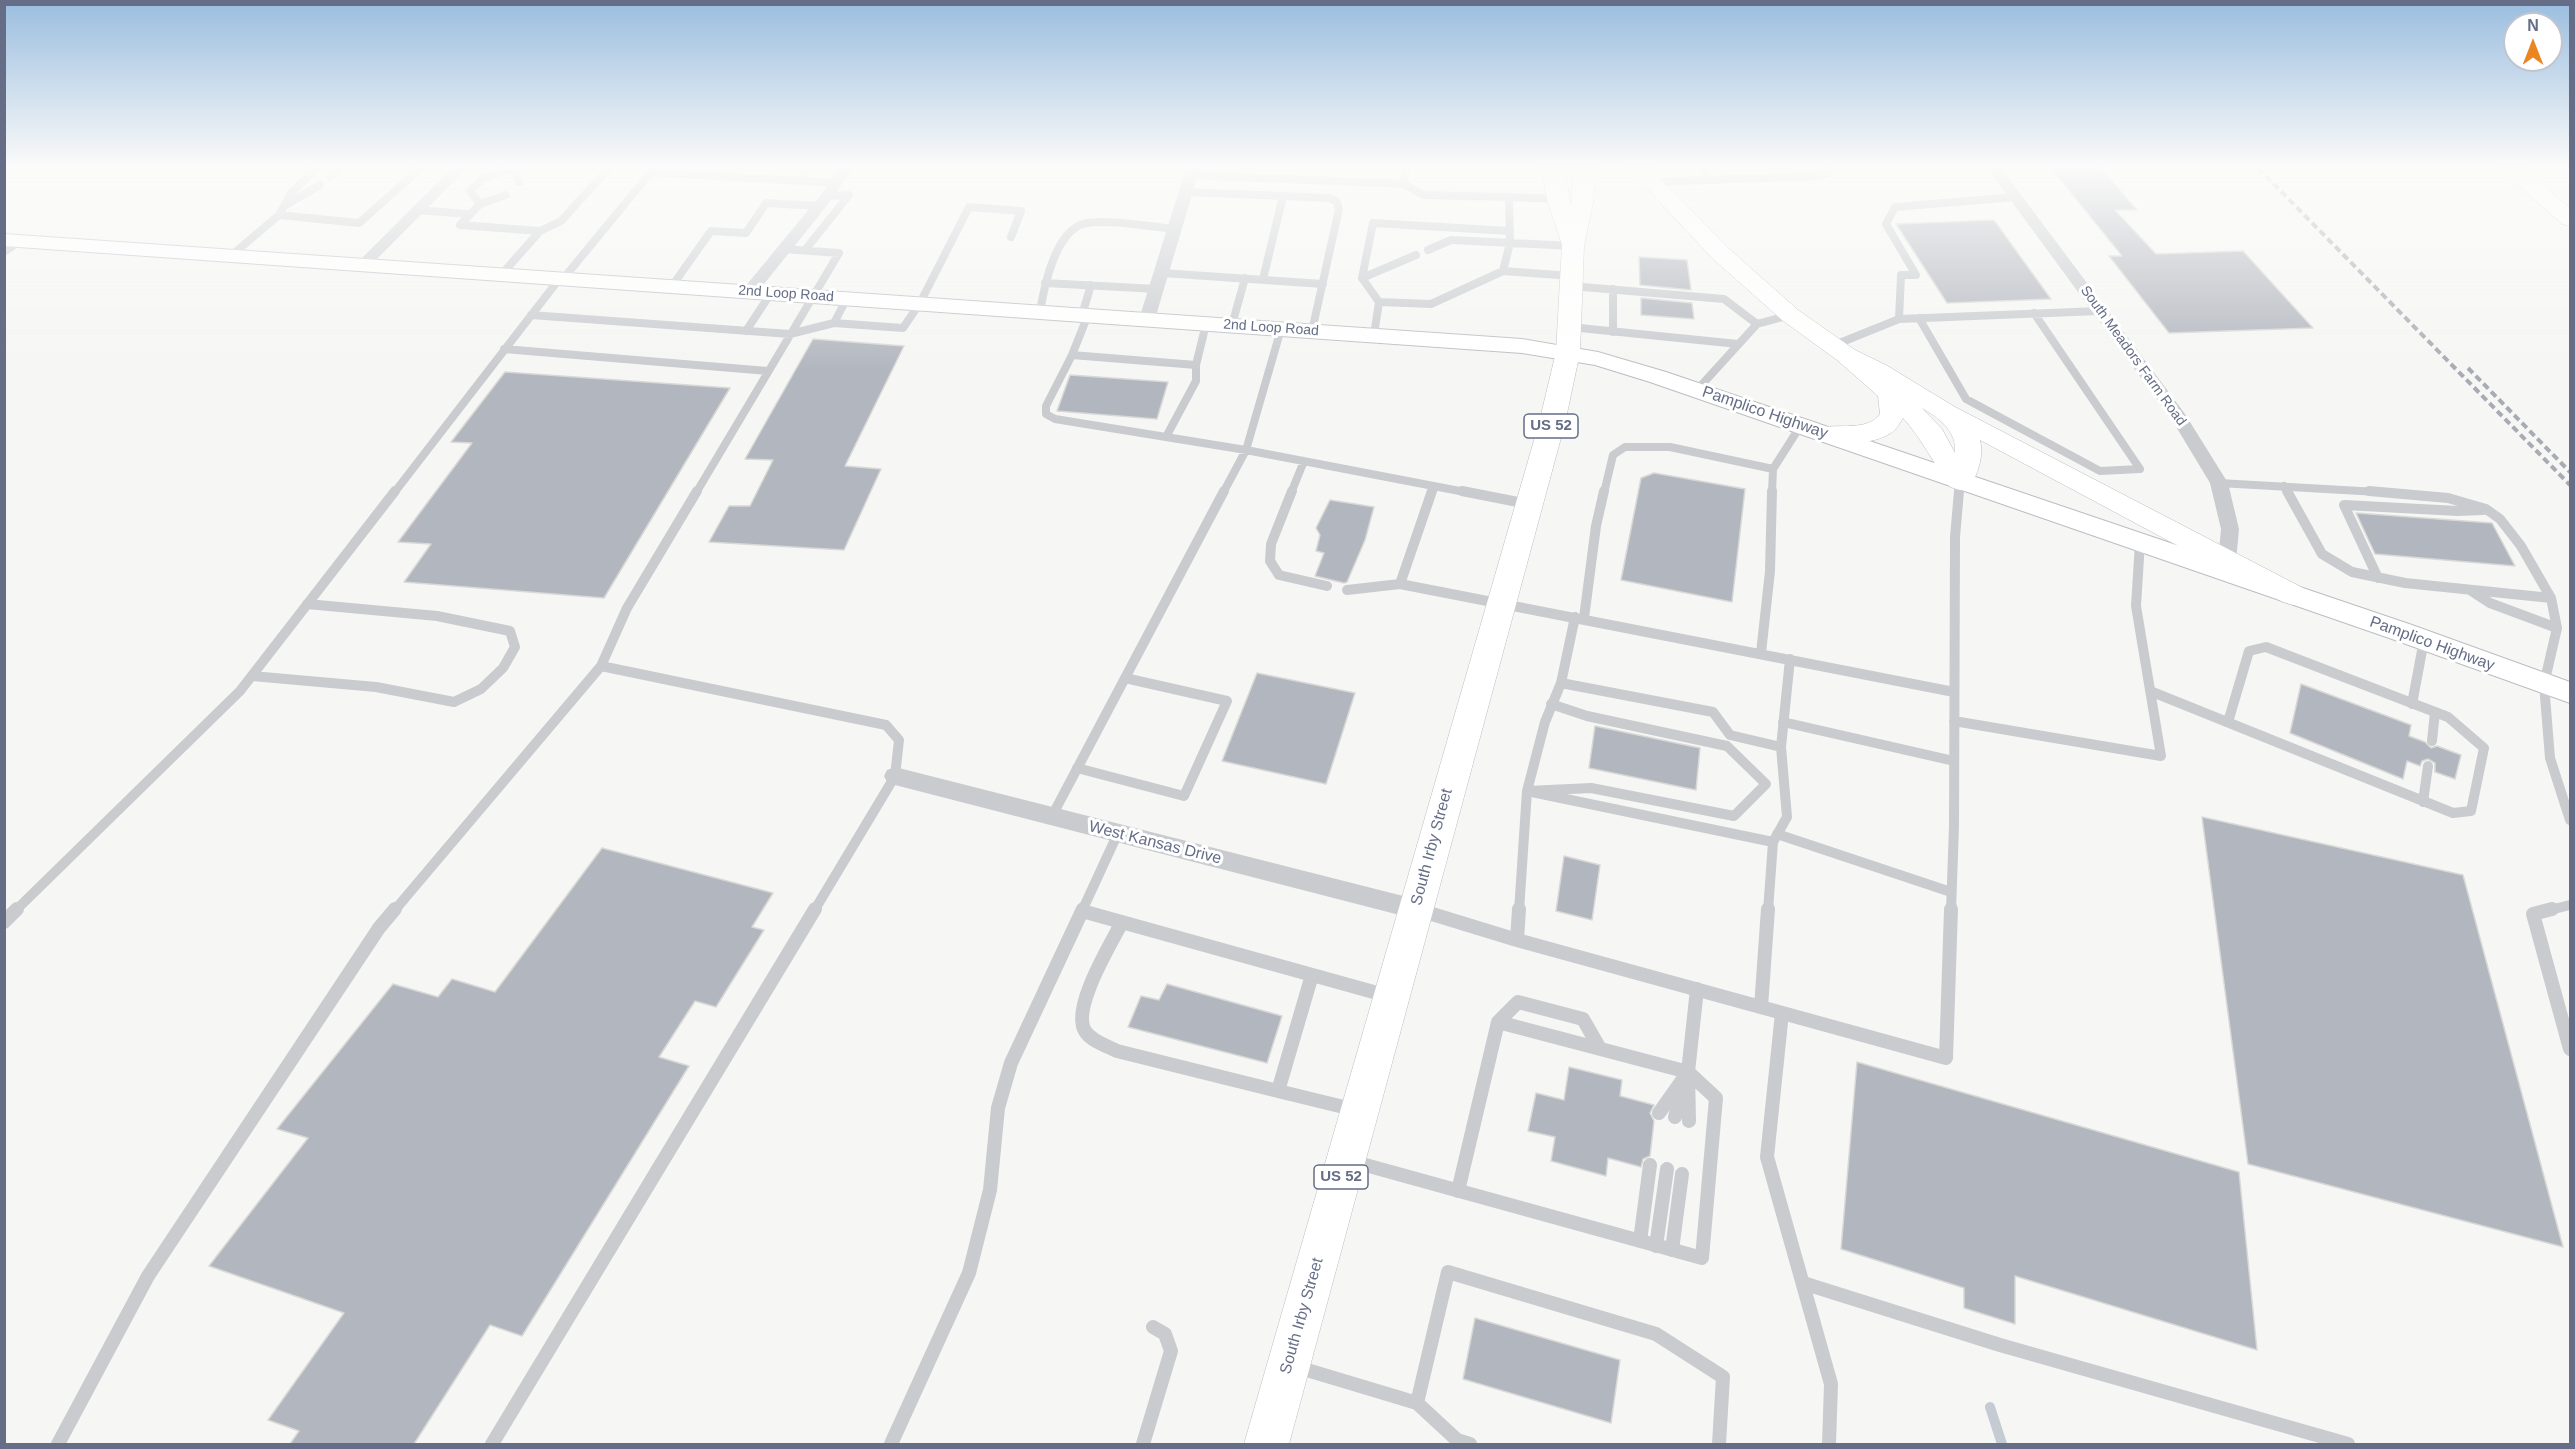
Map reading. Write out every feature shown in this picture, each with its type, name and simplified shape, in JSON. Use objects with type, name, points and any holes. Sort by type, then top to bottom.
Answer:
[{"type":"main road","name":"South Irby Street","points":[[1570,236],[1573,246]]},
{"type":"main road","name":"South Irby Street","points":[[1266,1444],[1552,423],[1568,352],[1575,236]]},
{"type":"main road","name":"Pamplico Highway","points":[[1703,236],[1790,315],[1839,351],[1912,412],[1933,435],[1944,458],[1960,481]]},
{"type":"main road","name":"2nd Loop Road","points":[[10,244],[232,255],[1374,335],[1522,346],[1568,352]]},
{"type":"main road","name":"Pamplico Highway","points":[[1839,351],[1865,362],[1949,413],[2293,595]]},
{"type":"main road","name":"Pamplico Highway","points":[[1568,352],[1697,390],[1828,434],[2571,693]]},
{"type":"main road","points":[[1828,434],[1868,433],[1884,427],[1893,414],[1891,396]]},
{"type":"main road","name":"Pamplico Highway","points":[[1949,413],[1964,431],[1970,448],[1969,463],[1960,481]]},
{"type":"street","points":[[363,265],[391,236]]},
{"type":"street","points":[[760,292],[783,249],[794,236]]},
{"type":"street","points":[[1147,319],[1173,236]]},
{"type":"street","name":"South Meadors Farm Road","points":[[2044,236],[2179,418],[2219,483],[2230,529],[2227,562]]},
{"type":"street","name":"West Kansas Drive","points":[[894,776],[1415,909]]},
{"type":"lane","points":[[232,255],[255,236]]},
{"type":"lane","points":[[502,274],[536,236]]},
{"type":"lane","points":[[4,922],[240,691],[504,349],[598,236]]},
{"type":"lane","points":[[672,286],[708,236]]},
{"type":"lane","points":[[805,250],[817,236]]},
{"type":"lane","points":[[531,315],[790,334],[834,322],[903,328],[920,303],[954,236]]},
{"type":"lane","points":[[1040,312],[1045,283],[1066,236]]},
{"type":"lane","points":[[1263,279],[1273,236]]},
{"type":"lane","points":[[1312,331],[1333,236]]},
{"type":"lane","points":[[1370,236],[1362,278],[1379,302],[1374,335]]},
{"type":"lane","points":[[1503,271],[1510,236]]},
{"type":"lane","points":[[1893,236],[1916,275],[1901,275],[1899,319]]},
{"type":"lane","points":[[1447,254],[1432,248],[1451,240],[1573,246]]},
{"type":"lane","points":[[58,1444],[148,1276],[379,928],[601,666],[627,608],[839,253],[783,249]]},
{"type":"lane","points":[[1362,278],[1416,255]]},
{"type":"lane","points":[[1406,259],[1419,267]]},
{"type":"lane","points":[[1379,302],[1431,304],[1503,271],[1614,290],[1724,299],[1757,324]]},
{"type":"lane","points":[[1475,272],[1485,279]]},
{"type":"lane","points":[[1162,273],[1323,284]]},
{"type":"lane","points":[[1232,325],[1245,278]]},
{"type":"lane","points":[[1045,283],[1157,289]]},
{"type":"lane","points":[[1091,285],[1085,315],[1072,355],[1046,406],[1046,414],[1055,419],[1246,450],[1528,504]]},
{"type":"lane","points":[[1446,286],[1456,293]]},
{"type":"lane","points":[[1613,332],[1614,290]]},
{"type":"lane","points":[[747,331],[760,292]]},
{"type":"lane","points":[[834,322],[847,298]]},
{"type":"lane","points":[[1839,351],[1899,319],[2099,311]]},
{"type":"lane","points":[[1919,318],[1966,399],[2100,471],[2140,469],[2034,313]]},
{"type":"lane","points":[[1697,390],[1757,324],[1790,315]]},
{"type":"lane","points":[[1166,437],[1196,381],[1206,324]]},
{"type":"lane","points":[[1570,327],[1738,344]]},
{"type":"lane","points":[[1052,816],[1246,450],[1281,329]]},
{"type":"lane","points":[[504,349],[768,371]]},
{"type":"lane","points":[[1072,355],[1197,365]]},
{"type":"lane","points":[[1761,653],[1770,571],[1773,469],[1801,425]]},
{"type":"lane","points":[[1517,940],[1527,791],[1551,704],[1561,683],[1580,617],[1596,526],[1613,454],[1625,447],[1670,447],[1773,469]]},
{"type":"lane","points":[[1305,461],[1271,544],[1270,561],[1279,575],[1327,586]]},
{"type":"lane","points":[[1415,909],[1517,940],[1946,1058],[1954,761],[1956,537],[1960,481]]},
{"type":"lane","points":[[2219,483],[2448,498],[2486,509],[2500,519],[2521,546],[2551,598],[2558,628],[2544,684],[2550,758],[2571,820]]},
{"type":"lane","points":[[1400,584],[1434,486]]},
{"type":"lane","points":[[2284,486],[2322,554],[2345,569],[2378,578],[2551,598]]},
{"type":"lane","points":[[2378,578],[2344,505],[2458,511],[2486,509]]},
{"type":"lane","points":[[1954,721],[2161,756],[2136,606],[2140,542]]},
{"type":"lane","points":[[1347,590],[1400,584],[1580,617],[1954,692]]},
{"type":"lane","points":[[2467,589],[2490,603],[2558,628]]},
{"type":"lane","points":[[252,676],[376,687],[454,702],[482,689],[503,668],[515,647],[510,631],[437,616],[307,604]]},
{"type":"lane","points":[[2412,704],[2424,640]]},
{"type":"lane","points":[[2150,691],[2423,802],[2453,813],[2471,811],[2484,748],[2448,717],[2266,647],[2249,651],[2228,722]]},
{"type":"lane","points":[[1761,1007],[1775,838],[1786,817],[1781,747],[1790,659]]},
{"type":"lane","points":[[492,1444],[894,776],[899,740],[886,725],[601,666]]},
{"type":"lane","points":[[1077,768],[1184,796],[1227,701],[1125,678]]},
{"type":"lane","points":[[1561,683],[1713,712],[1730,735],[1781,747]]},
{"type":"lane","points":[[1527,791],[1591,788],[1734,816],[1766,784],[1727,746],[1587,716],[1551,704]]},
{"type":"lane","points":[[2432,741],[2435,712]]},
{"type":"lane","points":[[1783,722],[1954,761]]},
{"type":"lane","points":[[2423,802],[2428,766]]},
{"type":"lane","points":[[1527,791],[1775,838],[1951,892]]},
{"type":"lane","points":[[891,1444],[969,1273],[990,1190],[998,1108],[1011,1063],[1118,833]]},
{"type":"lane","points":[[2571,905],[2533,914],[2571,1048]]},
{"type":"lane","points":[[1082,910],[1391,996]]},
{"type":"lane","points":[[1122,922],[1089,991],[1082,1015],[1084,1029],[1093,1039],[1117,1051],[1359,1111]]},
{"type":"lane","points":[[1278,1091],[1312,975]]},
{"type":"lane","points":[[1689,1121],[1688,1072],[1697,989]]},
{"type":"lane","points":[[1458,1191],[1498,1022],[1518,1002],[1583,1019],[1599,1047]]},
{"type":"lane","points":[[1782,1013],[1767,1157],[1831,1384],[1829,1444]]},
{"type":"lane","points":[[1345,1160],[1702,1258],[1716,1098],[1688,1072],[1498,1022]]},
{"type":"lane","points":[[1659,1113],[1688,1072]]},
{"type":"lane","points":[[1675,1117],[1688,1072]]},
{"type":"lane","points":[[1640,1241],[1650,1165]]},
{"type":"lane","points":[[1656,1246],[1667,1169]]},
{"type":"lane","points":[[1672,1250],[1682,1174]]},
{"type":"lane","points":[[1417,1403],[1448,1272],[1656,1334],[1723,1377],[1719,1444]]},
{"type":"lane","points":[[1803,1283],[2000,1346],[2348,1444]]},
{"type":"lane","points":[[1143,1444],[1171,1351],[1165,1334],[1153,1327]]},
{"type":"lane","points":[[1288,1364],[1417,1403],[1457,1440],[1470,1444]]},
{"type":"building","points":[[1904,236],[2005,236],[2051,299],[1947,303]]},
{"type":"building","points":[[2106,236],[2139,236],[2156,254],[2243,251],[2313,328],[2169,333],[2109,256],[2122,256]]},
{"type":"building","points":[[1639,257],[1687,260],[1691,290],[1640,285]]},
{"type":"building","points":[[1641,298],[1692,303],[1694,319],[1641,315]]},
{"type":"building","points":[[813,339],[904,346],[845,466],[881,469],[844,550],[709,542],[729,506],[750,506],[773,460],[745,459]]},
{"type":"building","points":[[505,372],[730,388],[604,598],[404,582],[431,544],[398,542],[472,443],[451,442]]},
{"type":"building","points":[[1070,375],[1168,382],[1157,419],[1057,411]]},
{"type":"building","points":[[1654,473],[1745,489],[1732,602],[1621,580],[1641,478]]},
{"type":"building","points":[[1330,500],[1374,507],[1365,540],[1347,582],[1344,583],[1315,576],[1324,553],[1316,551],[1320,535],[1316,528]]},
{"type":"building","points":[[2356,513],[2492,523],[2515,566],[2375,554]]},
{"type":"building","points":[[1257,673],[1355,693],[1326,784],[1222,761]]},
{"type":"building","points":[[2301,684],[2411,725],[2409,736],[2425,742],[2431,748],[2437,746],[2461,755],[2455,779],[2435,772],[2435,763],[2428,759],[2422,761],[2420,766],[2407,761],[2403,779],[2290,733]]},
{"type":"building","points":[[1595,726],[1700,748],[1696,790],[1589,768]]},
{"type":"building","points":[[2202,817],[2463,875],[2563,1247],[2248,1164]]},
{"type":"building","points":[[602,848],[773,893],[752,927],[764,930],[716,1007],[695,1001],[659,1057],[689,1066],[522,1336],[490,1325],[414,1444],[290,1444],[299,1431],[268,1420],[344,1313],[209,1266],[308,1138],[277,1129],[393,984],[438,997],[452,979],[495,992]]},
{"type":"building","points":[[1564,856],[1600,865],[1592,920],[1556,911]]},
{"type":"building","points":[[1167,984],[1282,1016],[1267,1063],[1128,1027],[1141,996],[1159,1000]]},
{"type":"building","points":[[1857,1062],[2239,1172],[2257,1350],[2015,1276],[2015,1324],[1964,1308],[1964,1288],[1841,1249]]},
{"type":"building","points":[[1569,1067],[1622,1080],[1620,1096],[1654,1105],[1650,1113],[1654,1121],[1650,1156],[1643,1159],[1641,1167],[1608,1158],[1606,1176],[1551,1161],[1555,1137],[1528,1131],[1536,1093],[1564,1100]]},
{"type":"building","points":[[1475,1318],[1620,1360],[1611,1423],[1463,1379]]},
{"type":"waterway","points":[[1990,1407],[2002,1444]]},
{"type":"railway","points":[[2325,236],[2570,485]]},
{"type":"railway","points":[[2468,368],[2570,472]]}]
